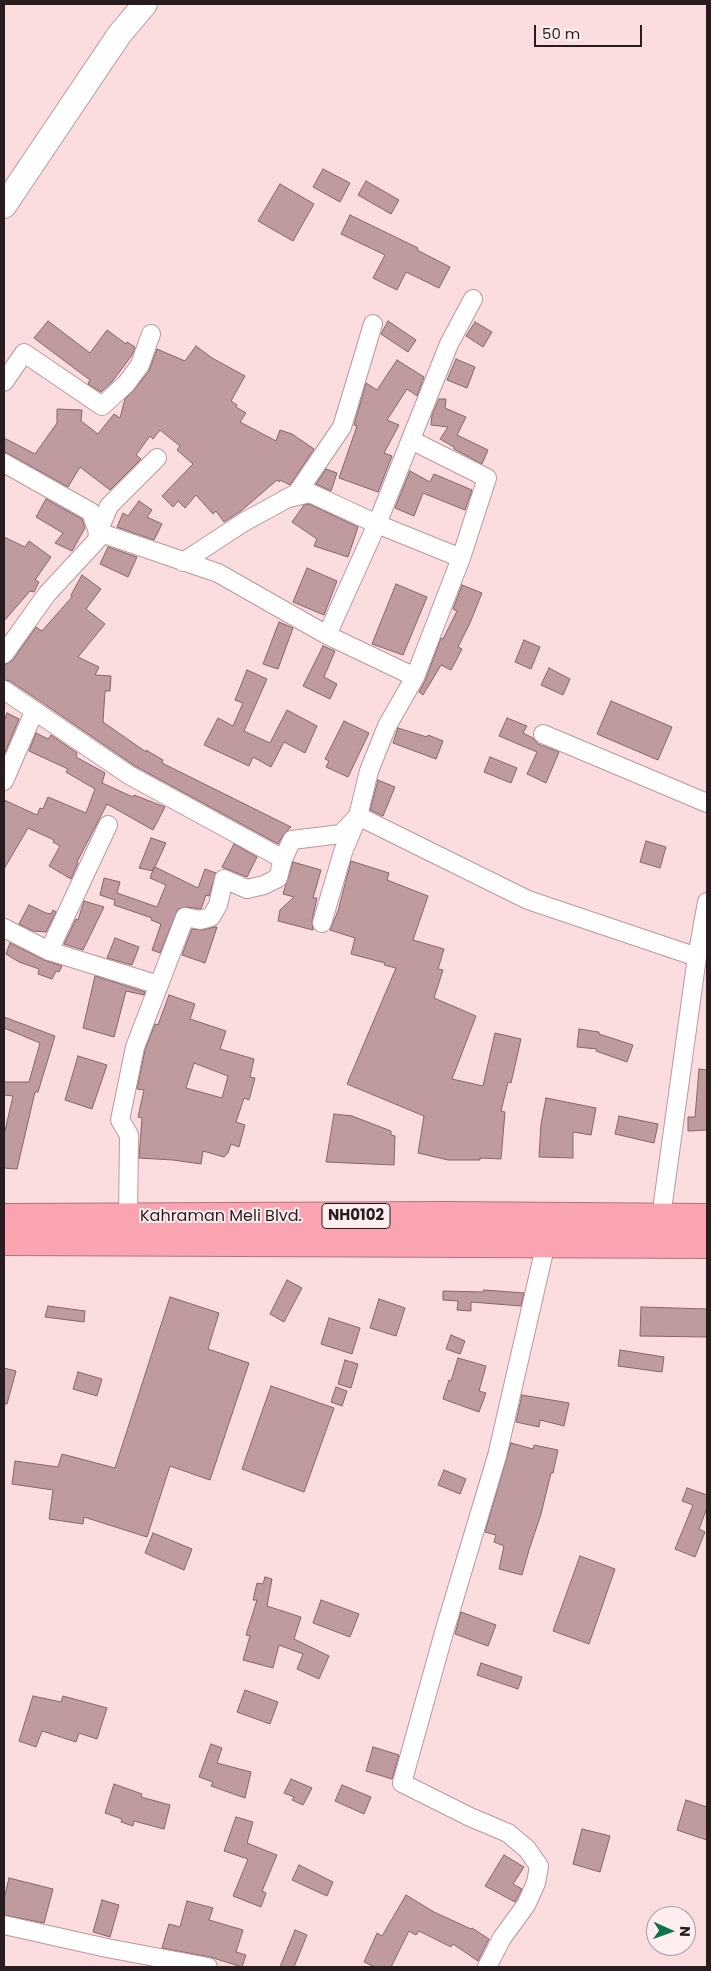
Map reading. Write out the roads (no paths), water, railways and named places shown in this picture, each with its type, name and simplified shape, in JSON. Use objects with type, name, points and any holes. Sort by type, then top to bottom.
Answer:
[{"type":"highway","name":"Kahraman Meli Blvd.","points":[[4,1218],[436,1216],[707,1218]]},
{"type":"highway","name":"Kahraman Meli Blvd.","points":[[4,1241],[707,1244]]},
{"type":"street","points":[[4,206],[119,35],[145,4]]},
{"type":"street","points":[[327,635],[377,524],[449,344],[474,299]]},
{"type":"street","points":[[183,562],[244,522],[297,492],[342,427],[373,324]]},
{"type":"street","points":[[4,382],[24,353],[102,406],[126,384],[140,365],[151,334]]},
{"type":"street","points":[[322,923],[343,852],[358,816],[369,771],[387,726],[415,677],[461,558],[487,478],[411,440]]},
{"type":"street","points":[[98,532],[109,506],[157,458]]},
{"type":"street","points":[[4,463],[91,512],[98,532],[98,540],[47,594],[4,654]]},
{"type":"street","points":[[285,499],[310,493],[377,524],[461,558]]},
{"type":"street","points":[[98,532],[218,573],[327,635],[415,677]]},
{"type":"street","points":[[4,690],[129,775],[283,859]]},
{"type":"street","points":[[4,781],[34,712]]},
{"type":"street","points":[[543,734],[707,803]]},
{"type":"street","points":[[128,1218],[130,1135],[120,1120],[135,1047],[185,916],[200,920],[211,917],[218,905],[224,879],[247,888],[264,885],[278,878],[283,859],[292,840],[340,834],[358,816]]},
{"type":"street","points":[[358,816],[528,900],[697,957]]},
{"type":"street","points":[[49,951],[108,825]]},
{"type":"street","points":[[661,1218],[697,957],[707,902]]},
{"type":"street","points":[[4,928],[49,951],[159,985]]},
{"type":"street","points":[[487,1967],[502,1938],[526,1905],[536,1883],[540,1866],[526,1849],[508,1833],[470,1817],[402,1783],[445,1629],[498,1456],[546,1243]]},
{"type":"street","points":[[4,1925],[107,1948],[208,1967]]}]
